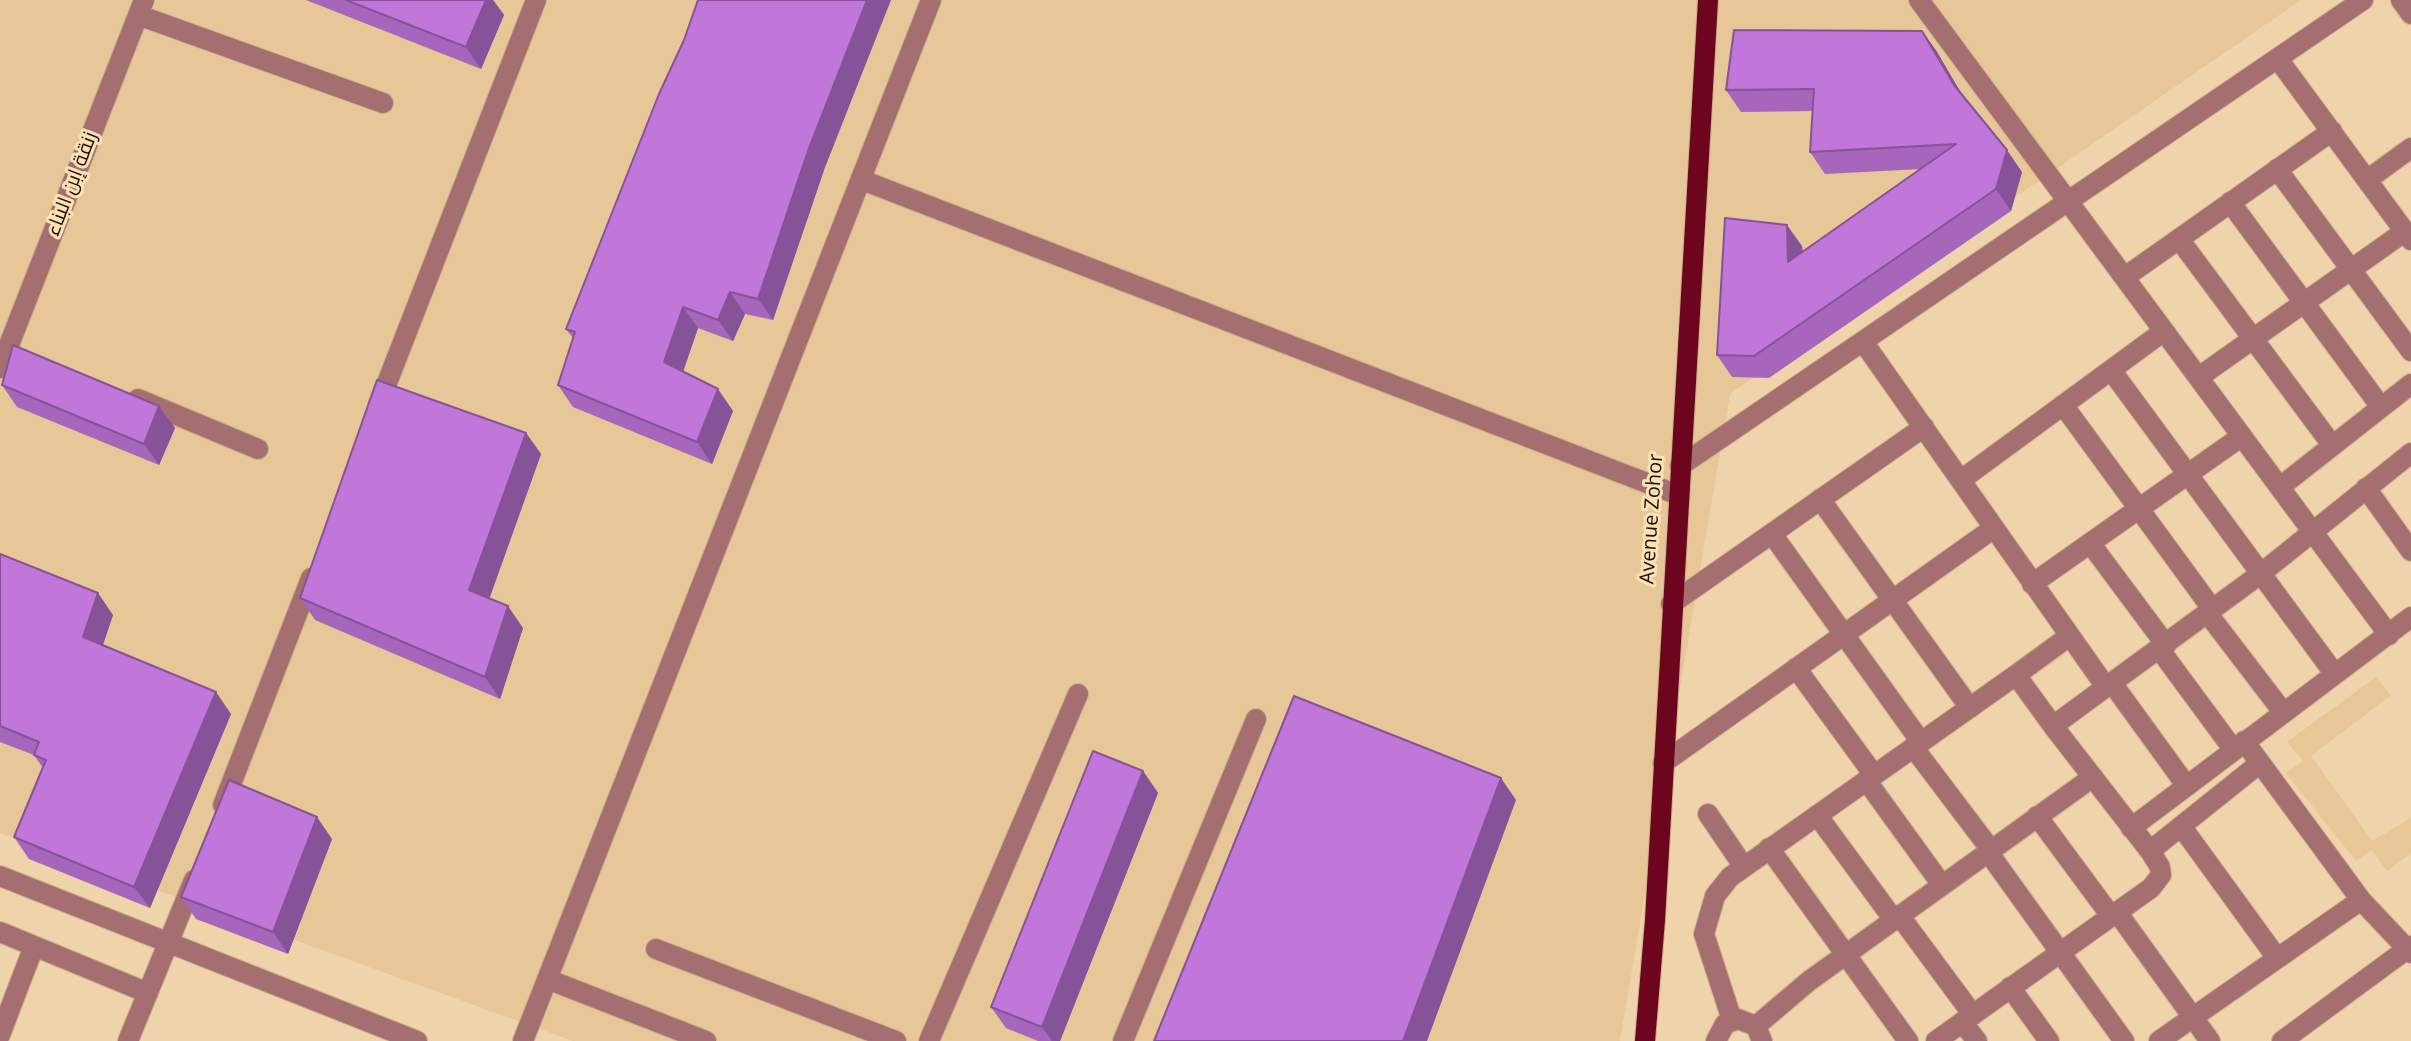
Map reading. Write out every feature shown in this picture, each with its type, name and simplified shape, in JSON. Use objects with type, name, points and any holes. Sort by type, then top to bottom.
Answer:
[{"type":"main road","name":"Avenue Zohor","points":[[1645,1041],[1655,920],[1708,0]]},
{"type":"street","points":[[370,427],[536,0]]},
{"type":"street","points":[[523,1041],[931,0]]},
{"type":"street","points":[[1919,0],[2389,635]]},
{"type":"street","points":[[1680,466],[2363,0]]},
{"type":"street","points":[[2401,0],[2411,14]]},
{"type":"street","points":[[141,7],[383,103]]},
{"type":"street","name":"زنقة إبن البناء","points":[[0,368],[17,347],[141,7]]},
{"type":"street","points":[[2199,377],[2352,269],[2408,236],[2278,59]]},
{"type":"street","points":[[2125,277],[2332,131]]},
{"type":"street","points":[[2367,180],[2411,148]]},
{"type":"street","points":[[2277,169],[2411,351]]},
{"type":"street","points":[[862,180],[1678,495]]},
{"type":"street","points":[[2230,202],[2302,304],[2381,407]]},
{"type":"street","points":[[2179,239],[2332,445]]},
{"type":"street","points":[[1961,480],[2164,331]]},
{"type":"street","points":[[1864,343],[2068,637],[2186,785]]},
{"type":"street","points":[[2111,370],[2334,673]]},
{"type":"street","points":[[2280,487],[2411,384]]},
{"type":"street","points":[[126,393],[258,449]]},
{"type":"street","points":[[2063,405],[2283,712]]},
{"type":"street","points":[[1671,604],[1924,427]]},
{"type":"street","points":[[2032,584],[2242,436]]},
{"type":"street","points":[[2053,726],[2211,612],[2411,453]]},
{"type":"street","points":[[2366,488],[2411,551]]},
{"type":"street","points":[[1820,499],[1970,708]]},
{"type":"street","points":[[1663,763],[1994,528]]},
{"type":"street","points":[[1772,534],[1845,634],[1989,851],[2124,1041]]},
{"type":"street","points":[[2090,543],[2163,647],[2238,745],[2260,763],[2361,900],[2409,950],[2291,1038]]},
{"type":"street","points":[[216,824],[319,559]]},
{"type":"street","points":[[2131,828],[2411,617]]},
{"type":"street","points":[[1732,1020],[1704,934],[1715,896],[1744,867],[1769,848],[2068,637]]},
{"type":"street","points":[[1796,668],[1942,885]]},
{"type":"street","points":[[1936,1041],[2158,881],[2160,867],[2150,851],[2016,675]]},
{"type":"street","points":[[929,1041],[1078,694]]},
{"type":"street","points":[[1123,1041],[1256,719]]},
{"type":"street","points":[[2150,851],[2260,763]]},
{"type":"street","points":[[1716,1041],[1719,1030],[1732,1020],[1744,1019],[1759,1033],[1846,954],[2093,777]]},
{"type":"street","points":[[1708,814],[1744,867]]},
{"type":"street","points":[[1817,815],[1968,1018],[1977,1041]]},
{"type":"street","points":[[2037,816],[2210,1041]]},
{"type":"street","points":[[2181,826],[2277,958]]},
{"type":"street","points":[[1769,848],[1908,1041]]},
{"type":"street","points":[[128,1041],[204,853]]},
{"type":"street","points":[[0,876],[417,1041]]},
{"type":"street","points":[[2159,1041],[2361,900]]},
{"type":"street","points":[[0,932],[148,993]]},
{"type":"street","points":[[0,1035],[34,946]]},
{"type":"street","points":[[656,949],[896,1041]]},
{"type":"street","points":[[547,979],[706,1041]]},
{"type":"street","points":[[2010,987],[2049,1041]]},
{"type":"shaded area","points":[[0,0],[2301,0],[1730,394],[1620,1041],[573,1041],[0,833]]},
{"type":"shaded area","points":[[2376,677],[2391,695],[2311,756],[2372,841],[2411,818],[2411,853],[2387,871],[2372,850],[2356,861],[2286,773],[2303,761],[2287,742]]},
{"type":"building","points":[[346,0],[486,0],[466,47]]},
{"type":"building","points":[[698,0],[867,0],[809,148],[758,299],[730,292],[718,320],[683,307],[664,362],[718,389],[697,442],[558,385],[575,332],[566,329]]},
{"type":"building","points":[[1734,30],[1922,31],[1954,85],[2007,150],[1996,189],[1754,356],[1717,355],[1725,218],[1787,225],[1788,262],[1956,144],[1810,152],[1814,89],[1726,90]]},
{"type":"building","points":[[13,345],[159,406],[144,444],[2,385]]},
{"type":"building","points":[[377,380],[526,433],[469,590],[508,606],[485,677],[300,598]]},
{"type":"building","points":[[0,554],[98,593],[83,637],[216,692],[134,887],[14,837],[46,760],[34,755],[39,742],[0,726]]},
{"type":"building","points":[[1294,696],[1501,778],[1403,1041],[1154,1041]]},
{"type":"building","points":[[1093,751],[1143,771],[1042,1027],[991,1007]]},
{"type":"building","points":[[229,780],[317,817],[273,932],[181,897]]}]
